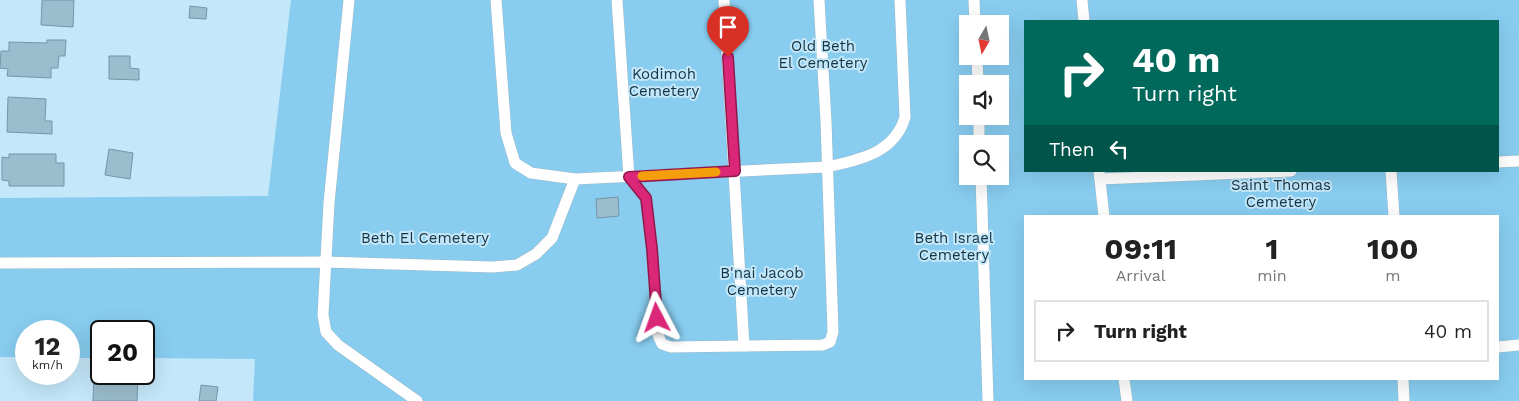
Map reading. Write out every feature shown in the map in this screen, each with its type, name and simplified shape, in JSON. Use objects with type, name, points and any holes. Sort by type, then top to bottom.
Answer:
[{"type":"lane","points":[[349,0],[329,203],[323,315],[326,332],[338,345],[417,401]]},
{"type":"lane","points":[[496,0],[506,133],[515,163],[531,173],[575,179],[826,167],[855,161],[889,146],[902,130],[905,117],[900,0]]},
{"type":"lane","points":[[617,0],[629,177],[646,198],[652,249],[658,335],[662,344],[672,347],[824,345],[830,342],[833,332],[826,167],[826,120],[818,0]]},
{"type":"lane","points":[[724,0],[744,346]]},
{"type":"lane","points":[[974,0],[975,15]]},
{"type":"lane","points":[[1082,0],[1084,20]]},
{"type":"lane","points":[[1499,162],[1519,161]]},
{"type":"lane","points":[[1104,215],[1100,175],[1243,172]]},
{"type":"lane","points":[[1391,172],[1394,215]]},
{"type":"lane","points":[[0,263],[325,262],[493,267],[517,265],[536,254],[552,238],[575,179]]},
{"type":"lane","points":[[980,185],[988,401]]},
{"type":"lane","points":[[1499,347],[1519,345]]},
{"type":"lane","points":[[1124,380],[1127,401]]},
{"type":"lane","points":[[1403,380],[1404,401]]},
{"type":"green space","points":[[291,0],[1519,0],[1519,401],[253,401],[255,359],[155,358],[155,320],[90,320],[90,358],[80,358],[80,320],[15,320],[15,357],[0,357],[0,198],[268,196]]},
{"type":"building","points":[[42,0],[74,0],[73,27],[41,25]]},
{"type":"building","points":[[190,6],[207,8],[206,19],[189,18]]},
{"type":"building","points":[[47,40],[66,40],[65,56],[59,56],[58,68],[51,68],[51,78],[7,76],[8,69],[0,68],[1,51],[9,51],[9,42],[47,43]]},
{"type":"building","points":[[109,56],[130,56],[130,68],[139,69],[139,80],[109,79]]},
{"type":"building","points":[[8,97],[46,99],[45,121],[52,121],[52,134],[7,132]]},
{"type":"building","points":[[109,149],[133,153],[130,179],[105,175]]},
{"type":"building","points":[[9,154],[56,154],[56,163],[64,163],[64,186],[9,186],[9,181],[2,180],[2,157],[9,158]]},
{"type":"building","points":[[618,197],[619,216],[597,218],[596,199]]},
{"type":"building","points":[[94,385],[138,385],[137,401],[93,401]]},
{"type":"building","points":[[201,385],[218,387],[216,401],[199,401]]},
{"type":"slow traffic","points":[[642,176],[716,172]]},
{"type":"route","points":[[657,318],[646,198],[629,177],[735,171],[728,57]]},
{"type":"park label","name":"Old Beth El Cemetery","points":[[823,54]]},
{"type":"park label","name":"Kodimoh Cemetery","points":[[664,82]]},
{"type":"park label","name":"Saint Thomas Cemetery","points":[[1281,194]]},
{"type":"park label","name":"Beth El Cemetery","points":[[425,238]]},
{"type":"park label","name":"Beth Israel Cemetery","points":[[954,246]]},
{"type":"park label","name":"B'nai Jacob Cemetery","points":[[762,282]]}]
